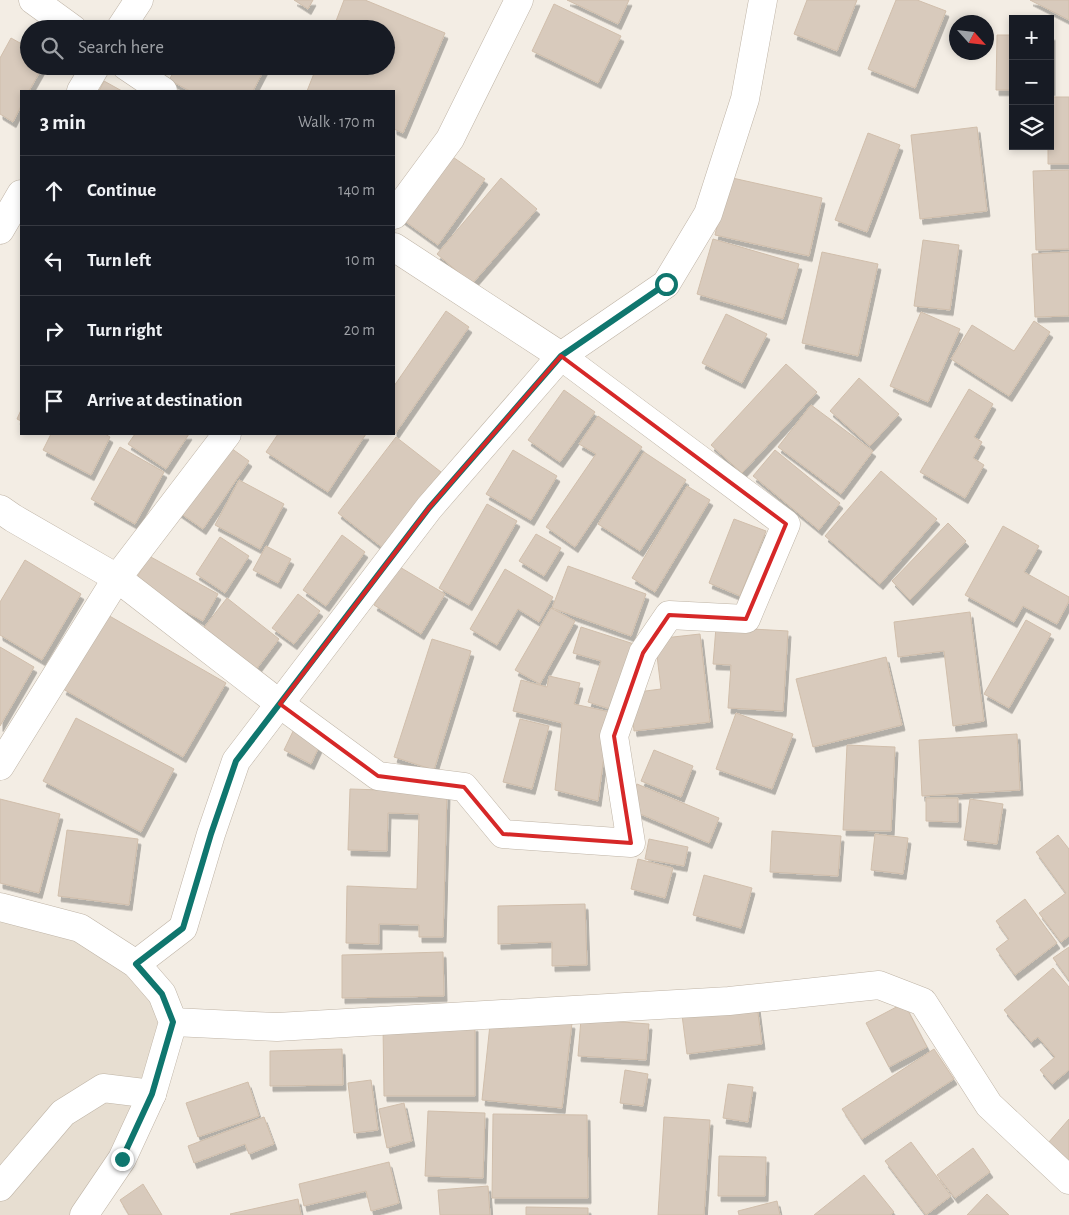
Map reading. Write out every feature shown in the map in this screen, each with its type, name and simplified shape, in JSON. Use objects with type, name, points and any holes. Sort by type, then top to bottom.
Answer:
[{"type":"street","points":[[33,0],[61,20]]},
{"type":"street","points":[[126,20],[139,0]]},
{"type":"street","points":[[395,214],[450,139],[519,0]]},
{"type":"street","points":[[136,964],[183,928],[211,834],[236,761],[429,508],[561,356],[666,284],[708,214],[745,99],[763,0]]},
{"type":"street","points":[[82,90],[91,75]]},
{"type":"street","points":[[139,75],[162,90]]},
{"type":"street","points":[[0,230],[20,196]]},
{"type":"street","points":[[0,510],[117,578],[280,704],[378,776],[464,787],[503,834],[631,843],[614,736],[643,653],[669,615],[746,619],[786,524],[561,356],[395,248]]},
{"type":"street","points":[[0,766],[117,578],[226,435]]},
{"type":"street","points":[[0,907],[80,928],[136,964],[162,994],[173,1022],[152,1094],[122,1159],[84,1215]]},
{"type":"street","points":[[173,1022],[277,1027],[729,1001],[879,985],[923,1002],[988,1105],[1069,1180]]},
{"type":"street","points":[[0,1188],[63,1113],[102,1088],[152,1094]]},
{"type":"highlighted area","points":[[561,356],[786,524],[746,619],[669,615],[643,653],[614,736],[631,843],[503,834],[464,787],[378,776],[280,704],[429,508]]},
{"type":"shaded area","points":[[0,907],[136,964],[173,1022],[84,1215],[0,1215]]},
{"type":"building","points":[[294,0],[313,0],[308,9]]},
{"type":"building","points":[[344,0],[365,0],[445,33],[403,133],[395,129],[395,90],[307,90],[313,75],[395,75],[395,20],[336,20]]},
{"type":"building","points":[[567,0],[629,0],[618,24]]},
{"type":"building","points":[[807,0],[857,0],[837,51],[794,34]]},
{"type":"building","points":[[896,0],[917,0],[946,11],[915,88],[868,69]]},
{"type":"building","points":[[1030,0],[1069,0],[1069,20]]},
{"type":"building","points":[[554,4],[621,36],[598,83],[532,51]]},
{"type":"building","points":[[997,35],[1009,35],[1009,90],[996,90]]},
{"type":"building","points":[[11,38],[20,43],[20,75],[38,75],[30,90],[20,90],[20,108],[13,122],[0,114],[0,58]]},
{"type":"building","points":[[172,75],[261,75],[254,90],[188,90],[169,80]]},
{"type":"building","points":[[104,81],[120,90],[100,90]]},
{"type":"building","points":[[1054,97],[1069,97],[1069,164],[1048,164],[1048,150],[1054,150]]},
{"type":"building","points":[[977,127],[987,211],[920,219],[911,135]]},
{"type":"building","points":[[868,133],[900,145],[867,232],[835,220]]},
{"type":"building","points":[[444,151],[485,179],[438,245],[399,217]]},
{"type":"building","points":[[1069,170],[1069,249],[1036,250],[1033,171]]},
{"type":"building","points":[[728,177],[822,198],[809,256],[715,235]]},
{"type":"building","points":[[501,178],[537,209],[472,284],[437,254]]},
{"type":"building","points":[[713,239],[799,264],[783,319],[697,294]]},
{"type":"building","points":[[923,240],[959,245],[950,310],[914,306]]},
{"type":"building","points":[[822,252],[878,264],[858,356],[802,343]]},
{"type":"building","points":[[1069,252],[1069,316],[1035,317],[1032,254]]},
{"type":"building","points":[[446,311],[469,327],[395,434],[395,385]]},
{"type":"building","points":[[921,312],[960,329],[928,402],[890,386]]},
{"type":"building","points":[[726,314],[767,334],[742,383],[702,363]]},
{"type":"building","points":[[1034,321],[1050,332],[1009,396],[951,359],[972,325],[1014,351]]},
{"type":"building","points":[[786,364],[817,392],[742,473],[711,445]]},
{"type":"building","points":[[859,378],[899,414],[870,446],[830,411]]},
{"type":"building","points":[[969,389],[993,404],[974,437],[982,442],[973,458],[984,465],[965,498],[920,472]]},
{"type":"building","points":[[564,390],[595,412],[560,462],[528,440]]},
{"type":"building","points":[[811,405],[873,451],[841,494],[778,447]]},
{"type":"building","points":[[598,416],[642,447],[575,547],[546,527],[596,454],[579,444]]},
{"type":"building","points":[[50,435],[107,435],[110,437],[91,475],[43,450]]},
{"type":"building","points":[[134,435],[188,435],[166,469],[128,444]]},
{"type":"building","points":[[277,435],[365,435],[328,492],[266,452]]},
{"type":"building","points":[[396,437],[441,472],[383,548],[338,513]]},
{"type":"building","points":[[224,443],[249,461],[203,529],[177,511]]},
{"type":"building","points":[[120,447],[164,472],[135,524],[91,499]]},
{"type":"building","points":[[513,450],[557,476],[531,520],[486,494]]},
{"type":"building","points":[[775,450],[840,503],[819,530],[753,476]]},
{"type":"building","points":[[644,452],[686,480],[640,551],[598,524]]},
{"type":"building","points":[[881,471],[937,519],[880,584],[825,536]]},
{"type":"building","points":[[239,480],[284,504],[260,549],[215,525]]},
{"type":"building","points":[[687,486],[710,500],[655,592],[632,578]]},
{"type":"building","points":[[487,504],[517,521],[469,605],[439,588]]},
{"type":"building","points":[[734,519],[766,531],[740,596],[709,583]]},
{"type":"building","points":[[948,523],[966,541],[910,600],[892,581]]},
{"type":"building","points":[[1003,526],[1039,546],[1024,572],[1069,597],[1069,601],[1057,624],[1023,606],[1014,622],[965,595]]},
{"type":"building","points":[[536,534],[561,548],[544,576],[519,561]]},
{"type":"building","points":[[342,535],[365,552],[326,606],[303,590]]},
{"type":"building","points":[[220,537],[249,556],[225,593],[196,574]]},
{"type":"building","points":[[266,546],[291,559],[278,583],[253,570]]},
{"type":"building","points":[[149,556],[218,594],[203,621],[134,583]]},
{"type":"building","points":[[25,560],[81,594],[42,660],[0,635],[0,602]]},
{"type":"building","points":[[398,566],[445,594],[421,634],[374,605]]},
{"type":"building","points":[[568,566],[646,594],[631,636],[552,608]]},
{"type":"building","points":[[505,569],[553,597],[539,622],[518,609],[497,645],[470,629]]},
{"type":"building","points":[[298,594],[320,611],[294,644],[272,628]]},
{"type":"building","points":[[227,598],[279,639],[255,671],[202,630]]},
{"type":"building","points":[[551,608],[575,621],[540,684],[515,670]]},
{"type":"building","points":[[970,612],[984,721],[953,726],[944,651],[898,657],[894,622]]},
{"type":"building","points":[[106,614],[226,683],[183,757],[63,689]]},
{"type":"building","points":[[1026,620],[1051,634],[1009,708],[984,694]]},
{"type":"building","points":[[581,627],[634,644],[613,710],[588,702],[601,661],[573,653]]},
{"type":"building","points":[[716,627],[788,631],[783,711],[728,708],[731,665],[713,664]]},
{"type":"building","points":[[700,634],[710,722],[634,731],[630,693],[661,689],[655,639]]},
{"type":"building","points":[[432,639],[471,651],[434,770],[394,757]]},
{"type":"building","points":[[0,647],[34,667],[0,726]]},
{"type":"building","points":[[886,657],[902,725],[813,747],[796,679]]},
{"type":"building","points":[[549,676],[580,683],[574,704],[610,712],[598,801],[555,790],[562,723],[513,711],[521,680],[547,687]]},
{"type":"building","points":[[736,713],[793,734],[772,789],[716,769]]},
{"type":"building","points":[[76,718],[174,769],[141,832],[43,781]]},
{"type":"building","points":[[520,719],[549,726],[532,789],[503,782]]},
{"type":"building","points":[[296,725],[323,738],[311,764],[284,750]]},
{"type":"building","points":[[1017,734],[1020,790],[922,796],[919,740]]},
{"type":"building","points":[[847,745],[895,747],[891,831],[843,830]]},
{"type":"building","points":[[654,750],[693,766],[681,797],[641,781]]},
{"type":"building","points":[[637,784],[719,818],[709,843],[626,808]]},
{"type":"building","points":[[350,789],[447,792],[443,937],[419,937],[419,925],[379,924],[379,944],[346,943],[347,886],[417,889],[419,814],[388,813],[387,851],[348,850]]},
{"type":"building","points":[[926,798],[958,798],[958,822],[926,821]]},
{"type":"building","points":[[0,799],[60,814],[39,893],[0,883]]},
{"type":"building","points":[[970,799],[1003,804],[997,844],[964,840]]},
{"type":"building","points":[[67,830],[138,839],[129,905],[58,896]]},
{"type":"building","points":[[772,831],[841,836],[838,876],[770,872]]},
{"type":"building","points":[[875,834],[908,838],[903,874],[871,870]]},
{"type":"building","points":[[1058,835],[1069,849],[1069,936],[1061,942],[1039,913],[1066,893],[1036,852]]},
{"type":"building","points":[[649,839],[688,847],[684,866],[645,859]]},
{"type":"building","points":[[638,859],[673,868],[665,898],[631,889]]},
{"type":"building","points":[[704,875],[752,888],[741,928],[693,915]]},
{"type":"building","points":[[1025,899],[1057,943],[1015,975],[996,949],[1009,939],[996,921]]},
{"type":"building","points":[[585,904],[587,965],[552,966],[552,942],[498,944],[498,906]]},
{"type":"building","points":[[1069,947],[1069,980],[1053,958]]},
{"type":"building","points":[[443,952],[444,996],[342,998],[342,955]]},
{"type":"building","points":[[1053,968],[1069,987],[1069,1070],[1052,1084],[1040,1070],[1055,1057],[1038,1037],[1031,1042],[1004,1010]]},
{"type":"building","points":[[904,1003],[927,1047],[889,1067],[866,1023]]},
{"type":"building","points":[[757,1005],[762,1044],[687,1054],[682,1015]]},
{"type":"building","points":[[491,1015],[572,1023],[562,1108],[482,1100]]},
{"type":"building","points":[[581,1019],[649,1024],[646,1060],[578,1056]]},
{"type":"building","points":[[383,1026],[475,1026],[475,1096],[384,1096]]},
{"type":"building","points":[[342,1049],[343,1085],[270,1086],[270,1051]]},
{"type":"building","points":[[934,1049],[954,1079],[862,1139],[842,1109]]},
{"type":"building","points":[[625,1070],[648,1074],[643,1106],[620,1103]]},
{"type":"building","points":[[371,1080],[378,1130],[354,1133],[348,1083]]},
{"type":"building","points":[[248,1082],[259,1116],[198,1137],[186,1103]]},
{"type":"building","points":[[728,1084],[753,1087],[748,1122],[723,1118]]},
{"type":"building","points":[[404,1103],[412,1141],[387,1148],[379,1109]]},
{"type":"building","points":[[428,1111],[485,1113],[483,1178],[425,1176]]},
{"type":"building","points":[[493,1114],[587,1115],[588,1198],[492,1198]]},
{"type":"building","points":[[264,1117],[274,1144],[249,1154],[245,1144],[194,1163],[188,1146]]},
{"type":"building","points":[[664,1117],[710,1120],[704,1215],[658,1215]]},
{"type":"building","points":[[1069,1119],[1069,1175],[1041,1151]]},
{"type":"building","points":[[911,1142],[951,1196],[926,1215],[885,1161]]},
{"type":"building","points":[[973,1148],[990,1172],[955,1198],[937,1175]]},
{"type":"building","points":[[719,1156],[766,1157],[765,1196],[718,1196]]},
{"type":"building","points":[[389,1162],[399,1203],[371,1211],[366,1191],[304,1206],[299,1184]]},
{"type":"building","points":[[864,1175],[894,1212],[890,1215],[814,1215]]},
{"type":"building","points":[[143,1184],[162,1215],[129,1215],[120,1200]]},
{"type":"building","points":[[488,1186],[490,1215],[440,1215],[438,1190]]},
{"type":"building","points":[[987,1194],[1009,1215],[967,1215]]},
{"type":"building","points":[[298,1199],[301,1215],[230,1214]]},
{"type":"building","points":[[777,1201],[780,1215],[739,1215],[738,1211]]},
{"type":"building","points":[[526,1207],[588,1208],[588,1215],[526,1215]]},
{"type":"route","points":[[122,1159],[152,1094],[173,1022],[162,994],[136,964],[183,928],[211,834],[236,761],[429,508],[561,356],[666,284]]}]
